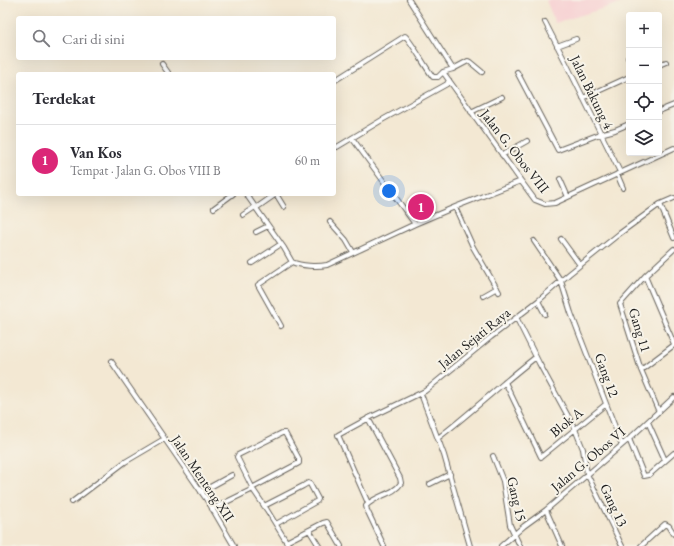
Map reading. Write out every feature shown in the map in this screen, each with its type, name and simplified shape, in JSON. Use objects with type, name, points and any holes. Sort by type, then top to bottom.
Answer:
[{"type":"street","points":[[409,0],[453,69]]},
{"type":"street","name":"Jalan Bakung 4","points":[[545,22],[600,134],[618,173],[623,188]]},
{"type":"street","points":[[336,80],[405,36],[408,37],[432,76],[435,78],[443,72],[453,69],[465,62],[470,62],[482,72]]},
{"type":"street","points":[[557,46],[576,39]]},
{"type":"street","points":[[662,63],[666,62]]},
{"type":"street","points":[[162,64],[168,72]]},
{"type":"street","name":"Jalan G. Obos VIII","points":[[443,72],[521,182],[535,200],[540,203],[552,204],[674,148]]},
{"type":"street","points":[[517,72],[556,149],[561,149],[626,125]]},
{"type":"street","points":[[583,98],[626,78]]},
{"type":"street","points":[[337,147],[447,84],[448,80]]},
{"type":"street","points":[[471,112],[502,97]]},
{"type":"street","points":[[662,110],[674,105]]},
{"type":"street","points":[[352,138],[415,224]]},
{"type":"street","points":[[502,155],[527,141]]},
{"type":"street","points":[[560,178],[568,197]]},
{"type":"street","points":[[248,196],[292,262],[322,266],[455,207],[521,182]]},
{"type":"street","points":[[214,208],[230,196]]},
{"type":"street","points":[[243,215],[273,196]]},
{"type":"street","points":[[277,196],[284,207]]},
{"type":"street","name":"Jalan Sejati Raya","points":[[368,504],[338,435],[368,418],[421,394],[517,319],[580,265],[660,204],[674,198]]},
{"type":"street","points":[[660,204],[674,238]]},
{"type":"street","points":[[455,207],[473,247],[498,290],[483,296]]},
{"type":"street","points":[[330,222],[346,240],[353,252]]},
{"type":"street","points":[[256,232],[268,226]]},
{"type":"street","points":[[561,239],[580,265]]},
{"type":"street","name":"Gang 12","points":[[534,241],[561,281],[571,313],[590,358],[622,445]]},
{"type":"street","points":[[252,263],[281,244]]},
{"type":"street","name":"Gang 11","points":[[659,412],[641,370],[620,304],[645,276],[674,249]]},
{"type":"street","points":[[281,326],[258,285],[292,262]]},
{"type":"street","points":[[641,370],[674,345],[645,276]]},
{"type":"street","points":[[538,301],[545,314]]},
{"type":"street","name":"Gang 13","points":[[517,319],[575,429],[583,449],[588,474],[622,546]]},
{"type":"street","points":[[438,438],[536,357]]},
{"type":"street","name":"Jalan Menteng XII","points":[[111,361],[152,423],[201,492],[234,546]]},
{"type":"street","name":"Blok A","points":[[505,382],[540,457],[606,404]]},
{"type":"street","points":[[421,394],[450,474],[470,546]]},
{"type":"street","name":"Jalan G. Obos VI","points":[[501,546],[514,534],[546,510],[673,401]]},
{"type":"street","points":[[368,418],[400,478],[401,483],[398,488],[366,506],[384,546]]},
{"type":"street","points":[[648,422],[665,460]]},
{"type":"street","points":[[212,509],[252,488],[300,463],[300,459],[285,433],[282,433],[237,456],[252,488],[289,546]]},
{"type":"street","points":[[72,502],[125,462],[164,439]]},
{"type":"street","points":[[629,439],[644,476],[649,474],[674,453]]},
{"type":"street","name":"Gang 15","points":[[493,456],[503,481],[510,525],[520,546]]},
{"type":"street","points":[[430,484],[450,474]]},
{"type":"street","points":[[201,492],[232,476]]},
{"type":"street","points":[[264,506],[308,483],[310,484],[318,499],[317,501],[276,524]]},
{"type":"street","points":[[546,510],[562,546]]},
{"type":"street","points":[[286,542],[327,522],[341,546]]},
{"type":"street","points":[[641,546],[665,524],[669,526],[674,534]]},
{"type":"street","points":[[309,530],[319,546]]},
{"type":"shaded area","points":[[546,0],[631,0],[555,23]]},
{"type":"place","name":"Van Kos","points":[[421,207]]}]
